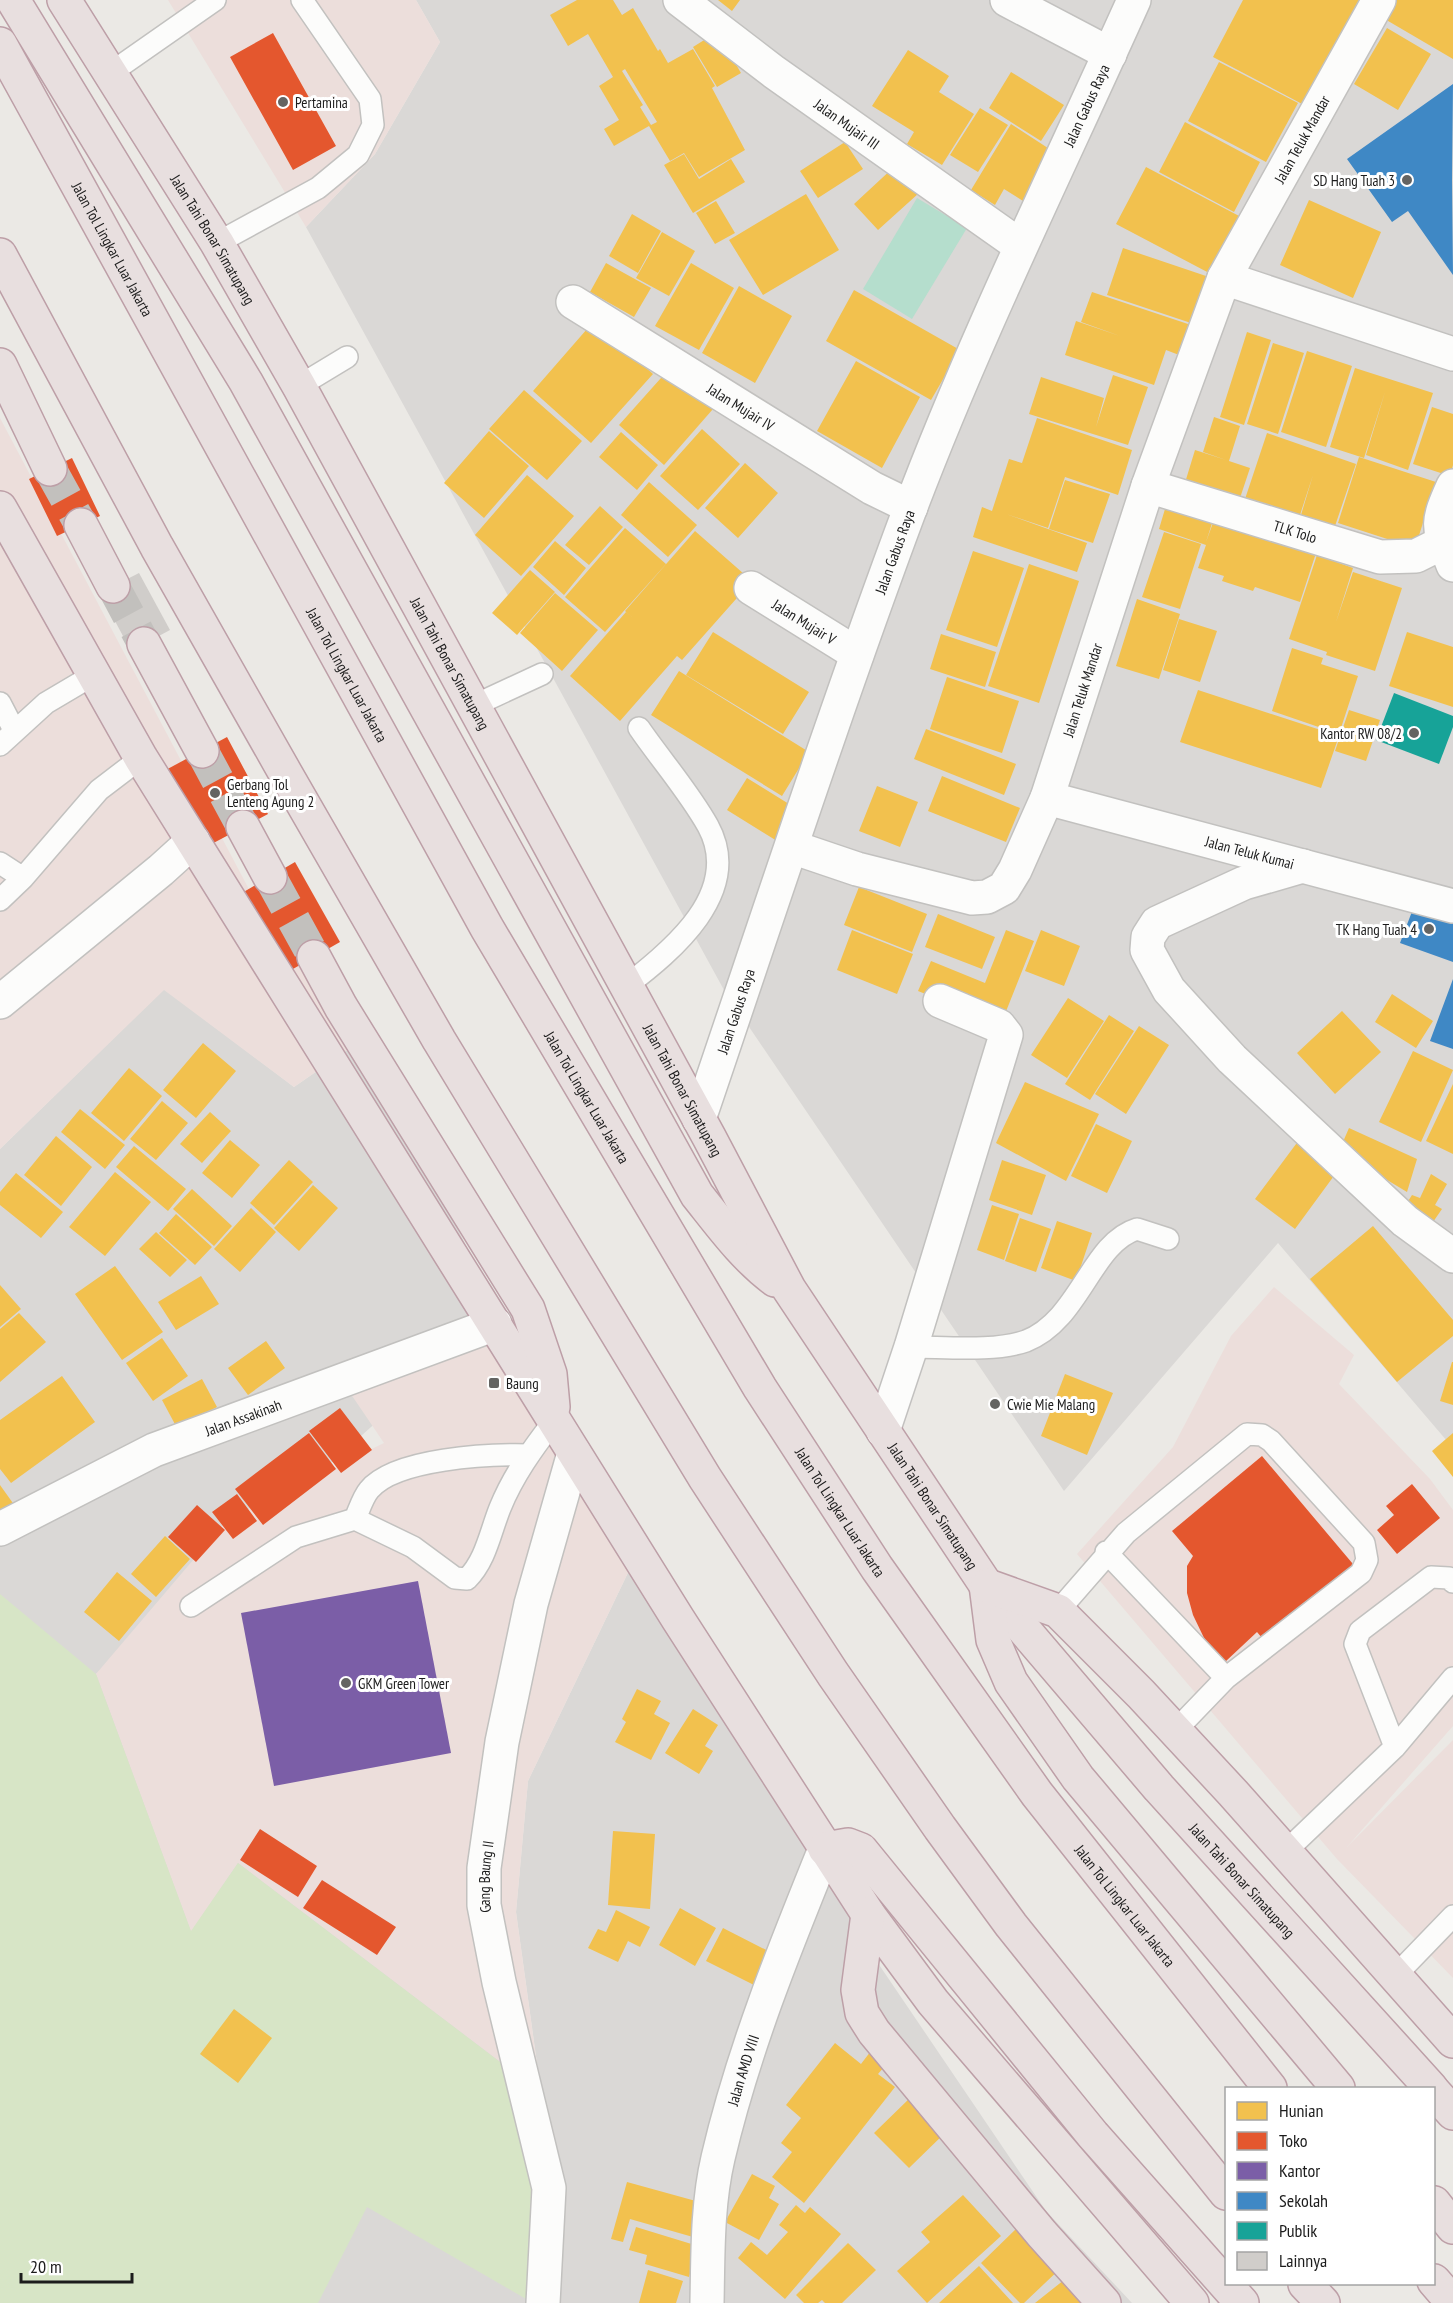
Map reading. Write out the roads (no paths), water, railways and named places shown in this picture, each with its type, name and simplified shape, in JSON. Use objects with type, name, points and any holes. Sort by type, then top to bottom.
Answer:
[{"type":"highway","points":[[13,0],[246,382],[698,1195],[758,1267],[789,1289]]},
{"type":"highway","name":"Jalan Tahi Bonar Simatupang","points":[[64,0],[217,243],[299,386],[699,1119],[789,1289],[986,1585],[1160,1788],[1429,2087]]},
{"type":"highway","name":"Jalan Tol Lingkar Luar Jakarta","points":[[0,44],[487,928],[760,1388],[877,1568],[1037,1794],[1269,2087]]},
{"type":"highway","points":[[0,255],[158,547],[306,809],[445,1050],[705,1478],[833,1674],[940,1828],[1011,1925],[1225,2191]]},
{"type":"highway","points":[[0,365],[50,469]]},
{"type":"highway","points":[[0,508],[141,758],[574,1453],[868,1914],[933,2002],[1192,2303]]},
{"type":"highway","points":[[81,525],[113,586]]},
{"type":"highway","points":[[144,644],[202,751]]},
{"type":"highway","points":[[243,827],[270,877]]},
{"type":"highway","points":[[314,957],[341,1007],[528,1310],[550,1374],[554,1421]]},
{"type":"highway","points":[[1337,2087],[1065,1759],[1011,1682],[993,1640],[986,1585],[1058,1611],[1174,1731],[1453,2041]]},
{"type":"highway","points":[[825,1849],[848,1845],[861,1850],[1093,2135],[1225,2284]]},
{"type":"highway","points":[[868,1914],[858,1990],[862,2013],[874,2032],[1042,2234],[1104,2303]]},
{"type":"highway","name":"Jalan Tahi Bonar Simatupang","points":[[1435,2093],[1453,2113]]},
{"type":"highway","points":[[1435,2204],[1453,2227]]},
{"type":"highway","points":[[1435,2282],[1453,2303]]},
{"type":"highway","points":[[1226,2285],[1242,2303]]},
{"type":"highway","points":[[1307,2285],[1323,2303]]},
{"type":"street","name":"Jalan Mujair III","points":[[680,0],[774,72],[1019,245]]},
{"type":"street","points":[[1007,0],[1110,54]]},
{"type":"street","name":"Jalan Gabus Raya","points":[[699,1119],[802,851],[857,654],[911,507],[1019,245],[1134,0]]},
{"type":"street","name":"Jalan Teluk Mandar","points":[[802,851],[857,869],[972,898],[987,897],[1004,888],[1047,798],[1148,486],[1224,278],[1379,0]]},
{"type":"street","points":[[1224,278],[1453,354]]},
{"type":"street","name":"Jalan Mujair IV","points":[[573,302],[872,488],[911,507]]},
{"type":"street","name":"TLK Tolo","points":[[1148,486],[1380,557],[1449,554]]},
{"type":"street","points":[[1449,554],[1439,527],[1440,516],[1453,486]]},
{"type":"street","name":"Jalan Mujair V","points":[[751,588],[857,654]]},
{"type":"street","name":"Jalan Teluk Kumai","points":[[1047,798],[1303,866],[1452,902]]},
{"type":"street","points":[[0,1002],[193,841]]},
{"type":"street","points":[[1303,866],[1244,883],[1157,923],[1148,937],[1147,950],[1169,990],[1232,1059],[1405,1221],[1453,1256]]},
{"type":"street","points":[[883,1431],[911,1347],[1006,1035],[999,1026],[940,1001]]},
{"type":"street","name":"Jalan Assakinah","points":[[0,1528],[154,1450],[495,1323]]},
{"type":"street","name":"Gang Baung II","points":[[543,2303],[549,2188],[499,1982],[484,1905],[484,1868],[502,1742],[529,1616],[574,1453]]},
{"type":"street","name":"Jalan AMD VIII","points":[[707,2303],[710,2218],[718,2159],[755,2026],[825,1849]]},
{"type":"lane","points":[[109,74],[215,0]]},
{"type":"lane","points":[[217,243],[318,188],[358,155],[373,125],[370,99],[302,0]]},
{"type":"lane","points":[[299,386],[347,357]]},
{"type":"lane","points":[[7,738],[46,703],[95,674]]},
{"type":"lane","points":[[473,706],[542,674]]},
{"type":"lane","points":[[0,703],[7,738]]},
{"type":"lane","points":[[626,986],[657,962],[698,920],[716,881],[718,864],[709,827],[639,728]]},
{"type":"lane","points":[[0,900],[23,878],[99,790],[141,758]]},
{"type":"lane","points":[[0,863],[23,878]]},
{"type":"lane","points":[[911,1347],[1010,1346],[1027,1340],[1041,1333],[1069,1308],[1117,1239],[1137,1229],[1168,1239]]},
{"type":"lane","points":[[191,1606],[296,1537],[355,1519],[413,1547],[455,1578],[467,1579],[479,1568],[500,1509],[528,1455],[554,1421]]},
{"type":"lane","points":[[1058,1611],[1106,1552],[1126,1533],[1247,1434],[1262,1435],[1271,1441],[1364,1543],[1367,1560],[1361,1573],[1226,1678],[1174,1731]]},
{"type":"lane","points":[[355,1519],[369,1490],[387,1477],[420,1465],[471,1456],[528,1455]]},
{"type":"lane","points":[[1106,1552],[1226,1678]]},
{"type":"lane","points":[[1395,1747],[1355,1644],[1360,1631],[1431,1577],[1449,1578],[1453,1582]]},
{"type":"lane","points":[[1285,1852],[1395,1747],[1453,1678]]},
{"type":"lane","points":[[1395,1976],[1453,1916]]},
{"type":"tunnel","points":[[50,469],[81,525]]},
{"type":"tunnel","points":[[113,586],[144,644]]},
{"type":"tunnel","points":[[202,751],[243,827]]},
{"type":"tunnel","points":[[270,877],[314,957]]},
{"type":"place","name":"Pertamina","points":[[283,102]]},
{"type":"place","name":"SD Hang Tuah 3","points":[[1407,180]]},
{"type":"place","name":"Kantor RW 08/2","points":[[1414,733]]},
{"type":"place","name":"Gerbang Tol Lenteng Agung 2","points":[[215,793]]},
{"type":"place","name":"TK Hang Tuah 4","points":[[1429,929]]},
{"type":"place","name":"Baung","points":[[494,1383]]},
{"type":"place","name":"Cwie Mie Malang","points":[[995,1404]]},
{"type":"place","name":"GKM Green Tower","points":[[346,1683]]}]
